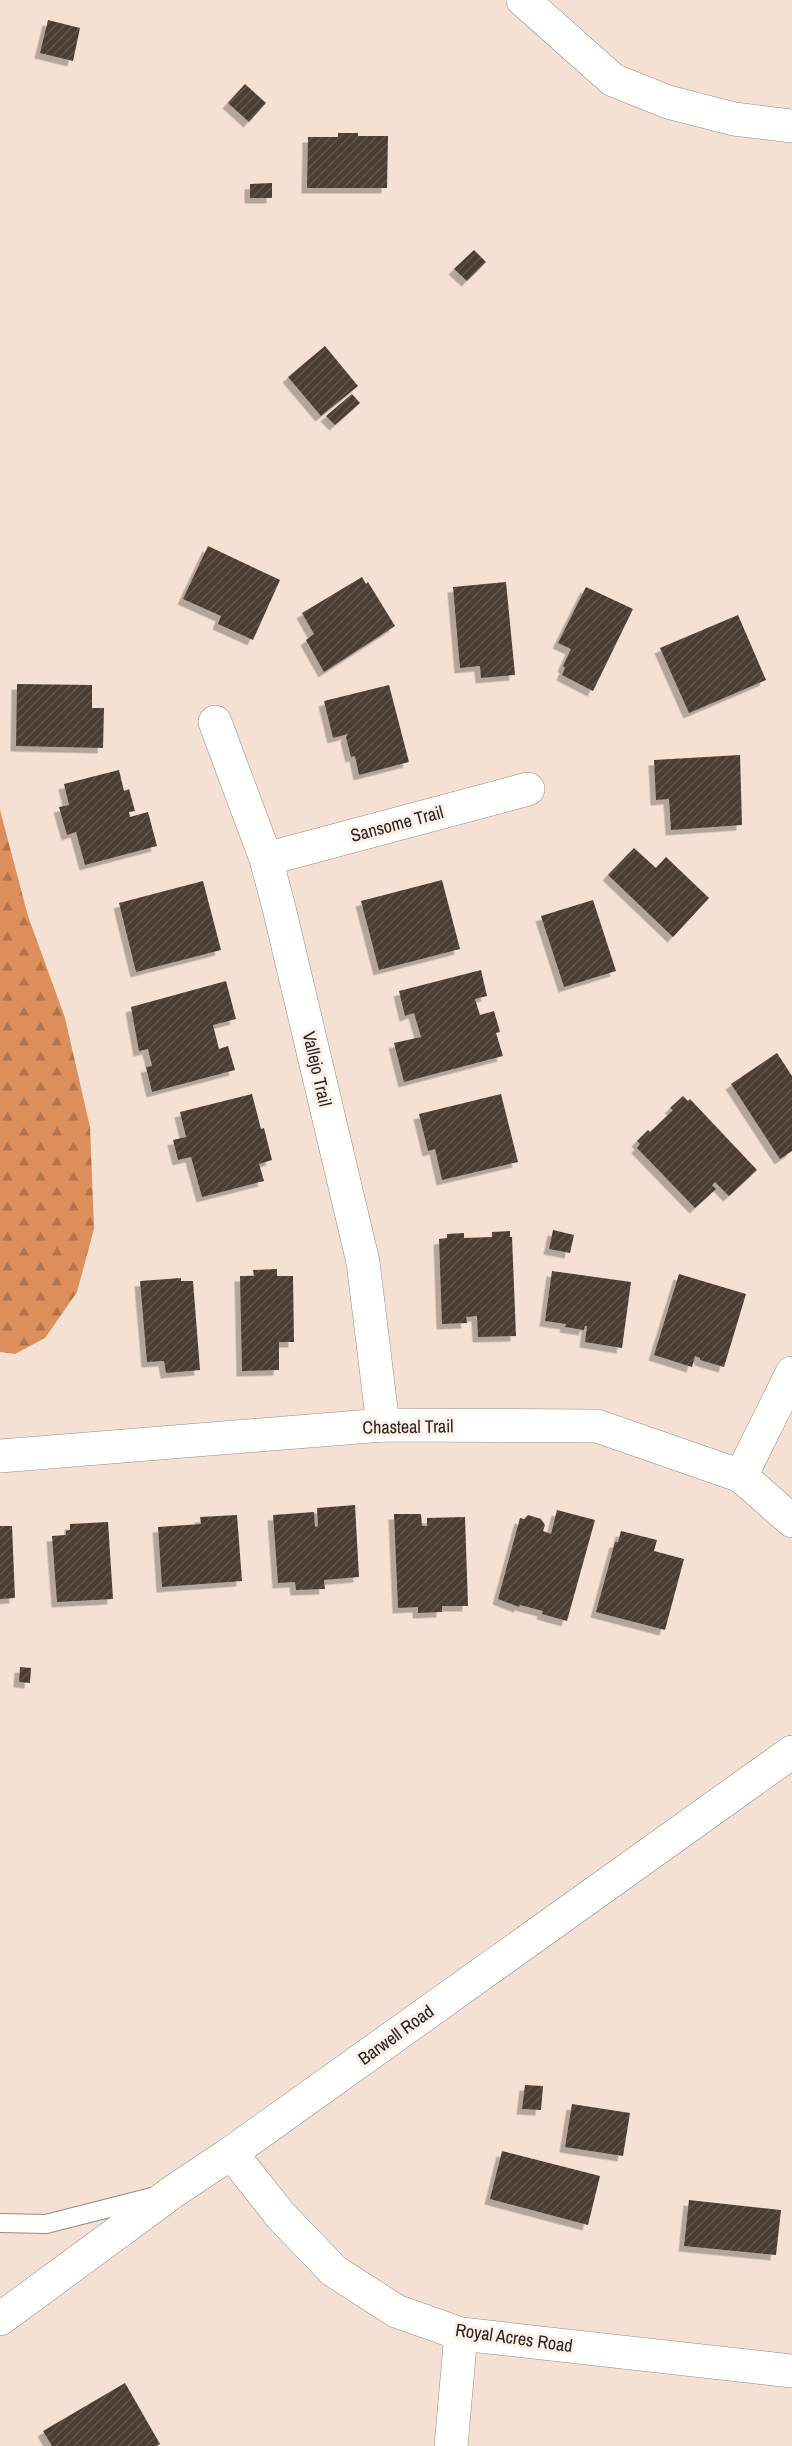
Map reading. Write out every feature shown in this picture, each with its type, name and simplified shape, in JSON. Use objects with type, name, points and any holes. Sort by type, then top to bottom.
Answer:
[{"type":"street","points":[[523,0],[613,80],[679,105],[734,119],[792,126]]},
{"type":"street","name":"Vallejo Trail","points":[[215,722],[266,859],[363,1262],[383,1425]]},
{"type":"street","name":"Sansome Trail","points":[[266,859],[528,789]]},
{"type":"street","points":[[741,1476],[792,1373]]},
{"type":"street","name":"Chasteal Trail","points":[[0,1456],[383,1425],[597,1426],[741,1476],[792,1521]]},
{"type":"street","name":"Barwell Road","points":[[0,2319],[174,2191],[231,2153],[792,1752]]},
{"type":"street","name":"Royal Acres Road","points":[[231,2153],[282,2217],[334,2271],[396,2311],[461,2334],[792,2371]]},
{"type":"street","points":[[451,2446],[461,2334]]},
{"type":"lane","points":[[0,2223],[46,2224],[174,2191]]},
{"type":"green space","points":[[0,810],[28,916],[65,1018],[90,1127],[94,1229],[77,1292],[45,1338],[15,1354],[0,1352]]},
{"type":"building","points":[[48,20],[80,28],[73,61],[40,53]]},
{"type":"building","points":[[245,84],[266,103],[249,122],[228,103]]},
{"type":"building","points":[[338,133],[388,136],[387,188],[307,188],[308,137],[338,137]]},
{"type":"building","points":[[272,183],[272,198],[250,198],[250,184]]},
{"type":"building","points":[[474,250],[486,262],[467,281],[454,269]]},
{"type":"building","points":[[325,346],[358,386],[321,416],[288,377]]},
{"type":"building","points":[[352,394],[360,403],[335,425],[326,416]]},
{"type":"building","points":[[208,546],[280,580],[253,640],[218,624],[221,616],[183,599]]},
{"type":"building","points":[[362,577],[366,584],[368,582],[395,626],[324,672],[306,640],[314,634],[302,613]]},
{"type":"building","points":[[506,582],[515,675],[481,678],[480,666],[460,668],[453,587]]},
{"type":"building","points":[[586,587],[633,609],[593,691],[562,675],[565,668],[563,666],[571,649],[558,643]]},
{"type":"building","points":[[738,615],[766,680],[689,713],[660,648]]},
{"type":"building","points":[[17,684],[92,685],[92,708],[104,708],[103,748],[16,746]]},
{"type":"building","points":[[389,685],[409,762],[359,775],[355,756],[351,757],[346,737],[348,734],[333,738],[324,701]]},
{"type":"building","points":[[740,755],[742,825],[671,830],[669,799],[656,800],[654,760]]},
{"type":"building","points":[[119,770],[124,791],[129,789],[135,811],[129,812],[130,817],[148,812],[157,846],[85,865],[76,832],[67,835],[59,807],[69,805],[64,784]]},
{"type":"building","points":[[634,848],[656,868],[666,857],[709,898],[673,937],[608,875]]},
{"type":"building","points":[[442,880],[460,949],[379,970],[361,901]]},
{"type":"building","points":[[203,881],[221,950],[136,972],[119,903]]},
{"type":"building","points":[[593,900],[616,971],[564,987],[541,916]]},
{"type":"building","points":[[481,970],[487,996],[475,999],[480,1015],[494,1011],[500,1032],[496,1033],[503,1056],[404,1082],[394,1043],[421,1037],[414,1013],[405,1016],[399,991]]},
{"type":"building","points":[[226,981],[236,1019],[213,1025],[219,1049],[228,1046],[235,1070],[152,1092],[146,1067],[152,1066],[148,1049],[139,1051],[131,1007]]},
{"type":"building","points":[[777,1053],[792,1076],[792,1151],[780,1159],[731,1084]]},
{"type":"building","points":[[252,1094],[272,1160],[259,1164],[264,1181],[202,1197],[191,1157],[178,1160],[173,1140],[186,1137],[180,1112]]},
{"type":"building","points":[[501,1094],[518,1162],[442,1180],[435,1149],[428,1151],[419,1114]]},
{"type":"building","points":[[683,1096],[688,1101],[690,1099],[757,1170],[729,1196],[715,1182],[712,1185],[716,1189],[695,1208],[637,1148],[640,1144],[637,1141],[673,1110],[670,1108]]},
{"type":"building","points":[[553,1230],[574,1235],[570,1253],[549,1249]]},
{"type":"building","points":[[510,1231],[516,1336],[478,1337],[477,1316],[466,1317],[467,1323],[442,1324],[439,1239],[447,1238],[447,1234],[464,1233],[464,1238],[492,1237],[492,1232]]},
{"type":"building","points":[[277,1269],[277,1276],[293,1276],[294,1342],[279,1342],[279,1370],[242,1371],[240,1276],[254,1276],[253,1270]]},
{"type":"building","points":[[552,1271],[631,1282],[622,1348],[585,1342],[587,1326],[584,1330],[545,1321]]},
{"type":"building","points":[[679,1274],[746,1294],[724,1367],[700,1360],[695,1356],[692,1367],[654,1355]]},
{"type":"building","points":[[181,1278],[181,1281],[193,1281],[200,1370],[166,1373],[164,1361],[147,1362],[140,1281]]},
{"type":"building","points":[[355,1505],[359,1577],[324,1580],[325,1589],[296,1590],[295,1582],[278,1583],[273,1515],[314,1512],[315,1527],[318,1526],[317,1508]]},
{"type":"building","points":[[557,1510],[595,1520],[567,1621],[542,1614],[543,1611],[520,1605],[519,1607],[498,1599],[520,1518],[524,1519],[528,1515],[541,1519],[545,1525],[543,1531],[551,1534]]},
{"type":"building","points":[[394,1514],[421,1514],[422,1526],[427,1526],[427,1518],[465,1517],[468,1606],[442,1606],[442,1612],[418,1613],[418,1607],[398,1608]]},
{"type":"building","points":[[237,1515],[242,1581],[162,1587],[158,1527],[201,1524],[200,1517]]},
{"type":"building","points":[[108,1522],[113,1599],[57,1602],[52,1536],[66,1535],[66,1531],[70,1530],[70,1524]]},
{"type":"building","points":[[0,1526],[12,1526],[15,1598],[0,1599]]},
{"type":"building","points":[[621,1531],[657,1540],[654,1551],[684,1559],[665,1630],[596,1612],[615,1542],[618,1542]]},
{"type":"building","points":[[20,1667],[31,1668],[30,1683],[19,1682]]},
{"type":"building","points":[[525,2085],[543,2086],[541,2110],[522,2109]]},
{"type":"building","points":[[572,2104],[630,2113],[623,2156],[565,2147]]},
{"type":"building","points":[[502,2151],[600,2176],[588,2225],[490,2199]]},
{"type":"building","points":[[689,2200],[781,2210],[776,2255],[684,2246]]},
{"type":"building","points":[[125,2383],[160,2444],[157,2446],[52,2446],[43,2431]]}]
